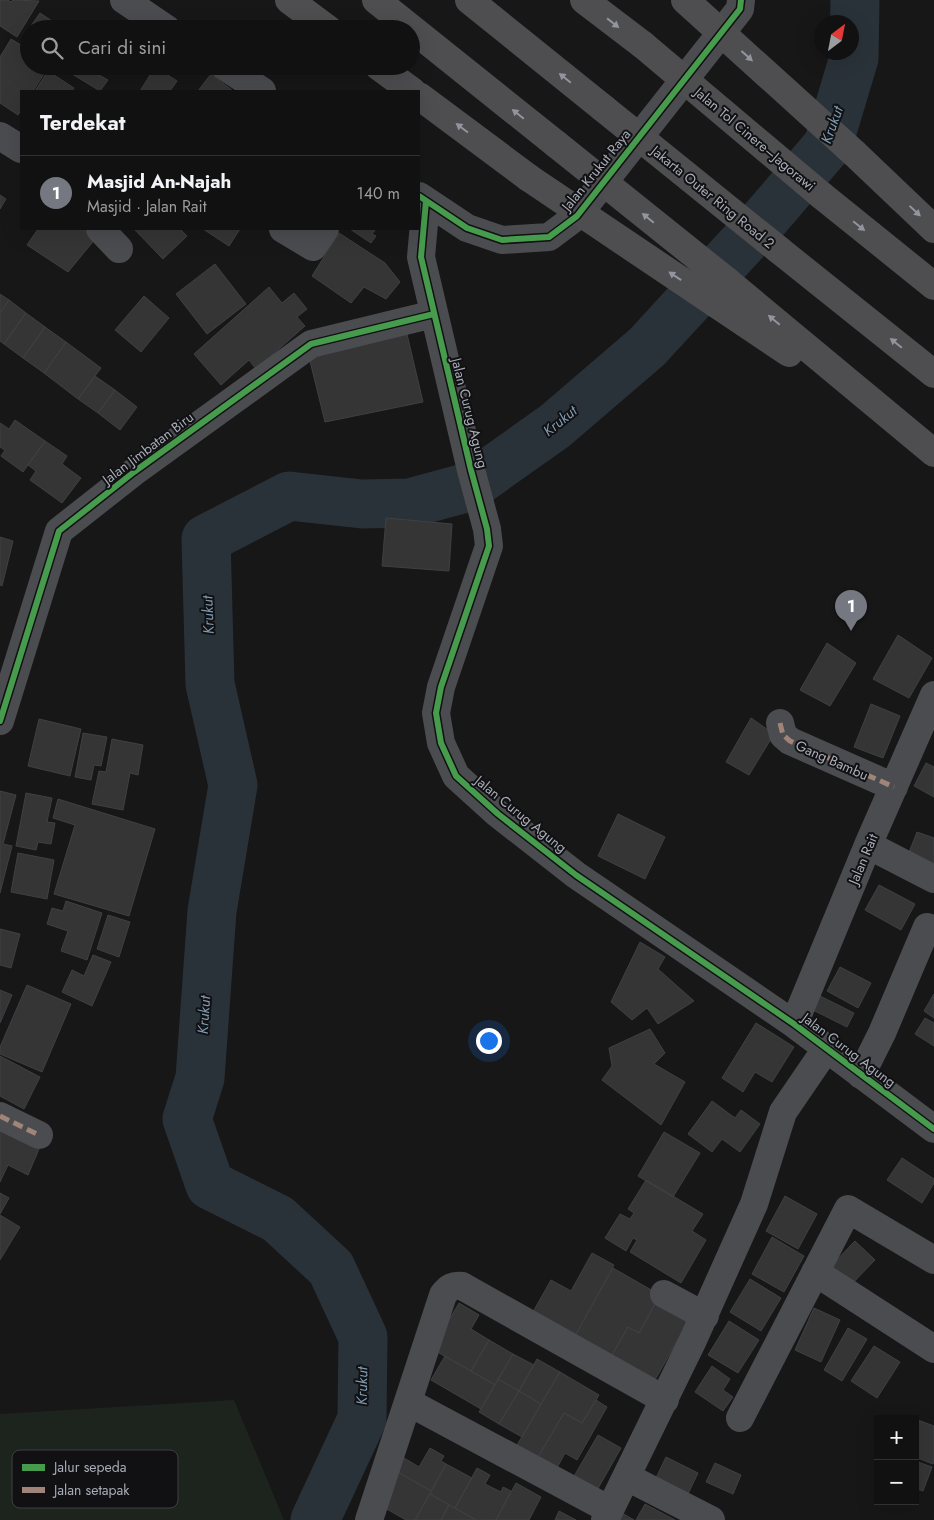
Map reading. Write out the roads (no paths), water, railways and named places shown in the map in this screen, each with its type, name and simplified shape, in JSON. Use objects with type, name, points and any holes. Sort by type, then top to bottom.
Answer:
[{"type":"highway","points":[[289,0],[316,20]]},
{"type":"highway","points":[[376,0],[401,20]]},
{"type":"highway","name":"Jakarta Outer Ring Road 2","points":[[469,0],[934,374]]},
{"type":"highway","name":"Jalan Tol Cinere–Jagorawi","points":[[584,0],[934,286]]},
{"type":"highway","points":[[685,0],[854,153],[934,229]]},
{"type":"highway","points":[[420,35],[556,144],[721,292],[926,447]]},
{"type":"highway","points":[[390,75],[411,90]]},
{"type":"highway","points":[[420,97],[529,178],[721,292]]},
{"type":"street","points":[[124,0],[154,20]]},
{"type":"street","name":"Jalan Krukut Raya","points":[[422,198],[467,228],[502,240],[549,237],[577,216],[740,9],[742,0]]},
{"type":"street","points":[[238,75],[260,90]]},
{"type":"street","points":[[0,136],[20,148]]},
{"type":"street","name":"Jalan Curug Agung","points":[[422,198],[421,257],[471,470],[488,529],[489,546],[441,686],[436,713],[441,743],[456,776],[498,814],[576,875],[794,1024],[934,1129]]},
{"type":"street","points":[[101,230],[119,249]]},
{"type":"street","points":[[285,230],[313,247],[324,230]]},
{"type":"street","name":"Jalan Jimbatan Biru","points":[[0,721],[59,531],[134,472],[311,344],[434,314]]},
{"type":"street","name":"Jalan Rait","points":[[794,1024],[868,846],[934,695]]},
{"type":"street","name":"Gang Bambu","points":[[780,724],[783,735],[790,741],[894,787]]},
{"type":"street","points":[[868,846],[934,879]]},
{"type":"street","points":[[861,1075],[882,1033],[927,927]]},
{"type":"street","points":[[408,1402],[608,1515],[705,1316],[754,1204],[783,1112],[826,1048]]},
{"type":"street","points":[[0,1116],[39,1136]]},
{"type":"street","points":[[740,1418],[848,1209],[934,1260]]},
{"type":"street","points":[[815,1272],[934,1349]]},
{"type":"street","points":[[369,1520],[443,1295],[454,1286],[462,1286],[665,1400]]},
{"type":"street","points":[[664,1294],[705,1316]]},
{"type":"street","points":[[627,1478],[711,1520]]},
{"type":"waterway","name":"Krukut","points":[[315,1520],[362,1419],[363,1337],[331,1268],[278,1219],[210,1185],[187,1119],[200,1078],[212,911],[233,785],[210,684],[206,539],[289,496],[362,504],[410,503],[469,487],[555,426],[647,347],[763,221],[828,145],[854,58],[855,0]]},
{"type":"place","name":"Masjid An-Najah","points":[[851,631]]}]
